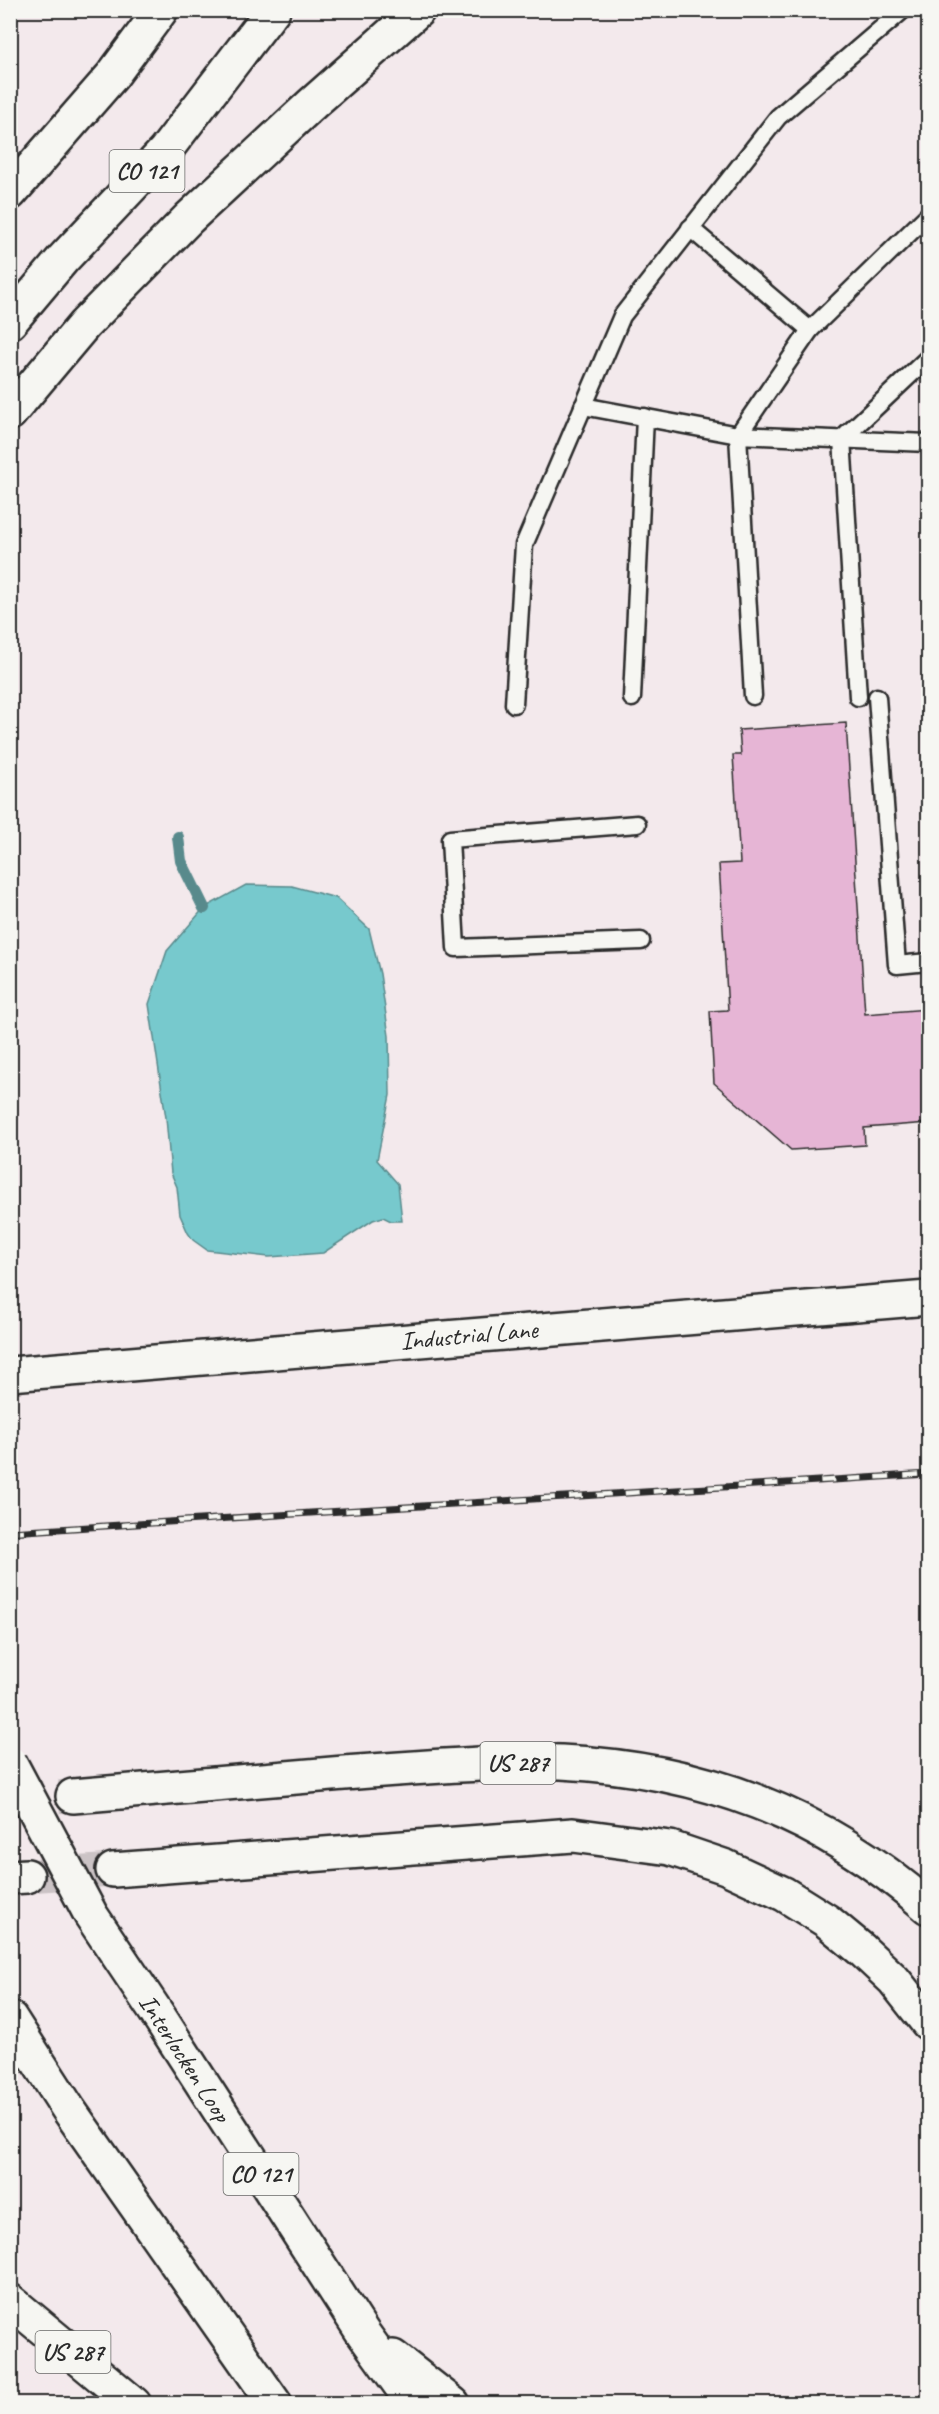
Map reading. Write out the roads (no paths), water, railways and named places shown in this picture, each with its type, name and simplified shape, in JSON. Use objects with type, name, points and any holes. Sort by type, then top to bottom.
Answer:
[{"type":"main road","points":[[10,193],[112,76],[161,10]]},
{"type":"main road","name":"CO 121","points":[[10,322],[63,259],[165,151],[273,10]]},
{"type":"main road","points":[[10,413],[84,325],[189,218],[418,10]]},
{"type":"main road","name":"Industrial Lane","points":[[10,1374],[928,1298]]},
{"type":"main road","name":"US 287","points":[[73,1796],[436,1765],[560,1761],[614,1767],[664,1775],[731,1791],[788,1813],[843,1842],[900,1882],[928,1906]]},
{"type":"main road","name":"Interlocken Loop","points":[[10,1763],[91,1915],[363,2333],[414,2403]]},
{"type":"main road","points":[[113,1870],[573,1835],[670,1848],[726,1867],[784,1894],[827,1921],[894,1980],[928,2024]]},
{"type":"main road","points":[[14,2024],[69,2110],[275,2403]]},
{"type":"main road","name":"US 287","points":[[10,2301],[134,2403]]},
{"type":"main road","points":[[363,2333],[453,2403]]},
{"type":"lane","points":[[514,704],[524,545],[622,316],[778,117],[903,10]]},
{"type":"lane","points":[[753,696],[738,435],[810,330],[928,214]]},
{"type":"lane","points":[[690,228],[810,330]]},
{"type":"lane","points":[[842,439],[928,358]]},
{"type":"lane","points":[[584,406],[738,435],[928,443]]},
{"type":"lane","points":[[632,698],[645,417]]},
{"type":"lane","points":[[842,439],[858,697]]},
{"type":"lane","points":[[877,697],[897,964],[928,962]]},
{"type":"lane","points":[[637,824],[450,839],[456,948],[641,941]]},
{"type":"water","points":[[246,885],[292,886],[336,898],[369,929],[380,974],[389,1036],[390,1095],[377,1160],[398,1184],[402,1221],[391,1221],[383,1217],[373,1220],[323,1253],[269,1257],[207,1250],[193,1240],[188,1233],[180,1215],[177,1187],[171,1173],[166,1118],[149,1004],[167,951],[204,908]]},
{"type":"waterway","points":[[178,837],[181,861],[204,908]]},
{"type":"tunnel","points":[[10,1799],[73,1796]]},
{"type":"tunnel","points":[[27,1876],[113,1870]]},
{"type":"railway","points":[[10,1532],[928,1474]]}]
